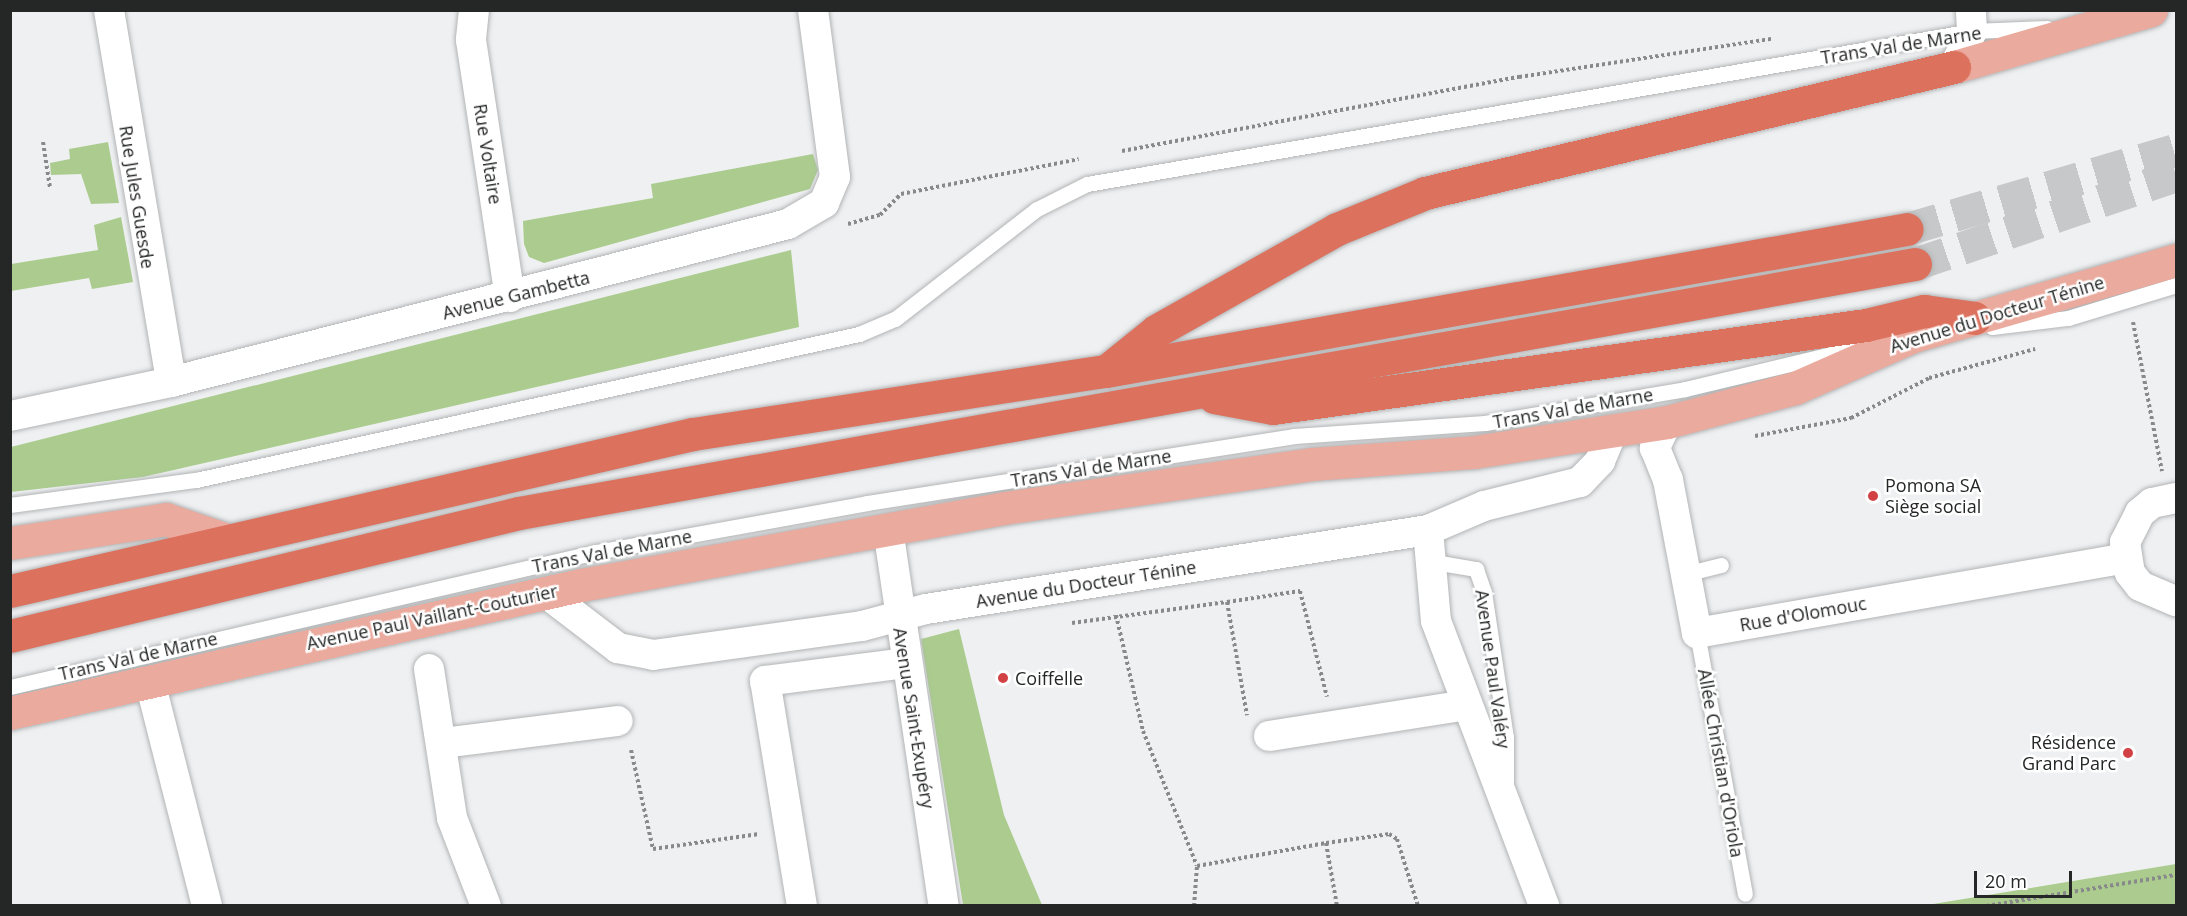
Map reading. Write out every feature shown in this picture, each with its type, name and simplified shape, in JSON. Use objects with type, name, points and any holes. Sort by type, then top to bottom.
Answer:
[{"type":"highway","points":[[1106,371],[1156,331],[1337,229],[1425,193],[1954,67]]},
{"type":"highway","points":[[10,591],[693,434],[1106,371],[1906,229]]},
{"type":"highway","points":[[10,636],[519,513],[1915,264]]},
{"type":"highway","points":[[1194,393],[1273,408],[1866,325],[1924,310],[1975,318]]},
{"type":"main road","points":[[1954,67],[2151,10]]},
{"type":"main road","name":"Avenue du Docteur Ténine","points":[[872,532],[1312,464],[1474,452],[1612,433],[1667,422],[1796,388],[1913,336],[2176,260]]},
{"type":"main road","points":[[10,543],[166,519],[224,540]]},
{"type":"main road","name":"Avenue Paul Vaillant-Couturier","points":[[10,713],[546,593],[872,532]]},
{"type":"street","name":"Rue Jules Guesde","points":[[109,10],[171,382]]},
{"type":"street","name":"Rue Voltaire","points":[[474,10],[471,40],[510,297]]},
{"type":"street","name":"Avenue Gambetta","points":[[10,416],[171,382],[788,224],[824,203],[835,177],[813,10]]},
{"type":"street","points":[[1954,67],[1971,21]]},
{"type":"street","points":[[1667,422],[1655,448],[1668,480],[1697,633]]},
{"type":"street","name":"Avenue du Docteur Ténine","points":[[546,593],[618,648],[653,655],[1428,530],[1484,506],[1580,482],[1600,461],[1612,433]]},
{"type":"street","points":[[2172,498],[2152,503],[2130,526],[2126,558],[2140,586],[2176,601]]},
{"type":"street","name":"Avenue Paul Valéry","points":[[1428,530],[1434,562],[1430,584],[1436,621],[1507,814],[1544,906]]},
{"type":"street","name":"Avenue Saint-Exupéry","points":[[872,532],[898,617],[944,906]]},
{"type":"street","name":"Rue d'Olomouc","points":[[1697,633],[2126,558]]},
{"type":"street","points":[[802,906],[765,681],[906,663]]},
{"type":"street","points":[[429,669],[443,743],[452,818],[486,906]]},
{"type":"street","points":[[150,682],[207,906]]},
{"type":"street","name":"Avenue Paul Valéry","points":[[1269,736],[1466,705]]},
{"type":"street","points":[[443,743],[618,721]]},
{"type":"lane","name":"Trans Val de Marne","points":[[10,505],[196,480],[859,333],[895,319],[1037,209],[1087,184],[1971,21],[2102,26]]},
{"type":"lane","name":"Trans Val de Marne","points":[[10,687],[608,550],[1294,436],[1485,423],[1685,389],[1913,336],[2068,318],[2176,285]]},
{"type":"lane","name":"Avenue Paul Valéry","points":[[1434,562],[1476,569],[1484,592],[1506,737],[1507,814]]},
{"type":"lane","points":[[1685,574],[1720,566]]},
{"type":"lane","name":"Allée Christian d'Oriola","points":[[1697,633],[1745,894]]},
{"type":"path","points":[[1115,152],[1519,77],[1779,37]]},
{"type":"path","points":[[43,142],[50,188]]},
{"type":"path","points":[[901,194],[1092,156]]},
{"type":"path","points":[[2122,324],[2133,321],[2172,498]]},
{"type":"path","points":[[1747,437],[1851,418],[1929,378],[2042,347]]},
{"type":"path","points":[[1072,622],[1299,591],[1335,726]]},
{"type":"path","points":[[1227,602],[1252,739],[1269,736]]},
{"type":"path","points":[[1116,615],[1143,731],[1197,866],[1194,906]]},
{"type":"path","points":[[618,721],[637,764],[653,849],[789,830]]},
{"type":"path","points":[[1197,866],[1389,834],[1397,839],[1418,906]]},
{"type":"path","points":[[1326,843],[1337,906]]},
{"type":"path","points":[[1986,906],[2176,875]]},
{"type":"green space","points":[[108,142],[119,203],[91,204],[81,174],[51,175],[50,163],[70,159],[69,149]]},
{"type":"green space","points":[[813,154],[818,170],[810,189],[544,263],[529,257],[524,244],[523,221],[653,198],[651,184]]},
{"type":"green space","points":[[121,217],[133,282],[92,289],[89,278],[11,291],[11,264],[98,250],[94,225]]},
{"type":"green space","points":[[791,250],[799,327],[143,477],[11,492],[11,447]]},
{"type":"green space","points":[[959,629],[1004,815],[1042,905],[963,905],[921,639]]},
{"type":"green space","points":[[2176,864],[2176,905],[1927,905]]},
{"type":"tunnel","points":[[1907,229],[2176,150]]},
{"type":"tunnel","points":[[1915,264],[2176,175]]},
{"type":"place","name":"Pomona SA Siège social","points":[[1873,496]]},
{"type":"place","name":"Coiffelle","points":[[1003,678]]},
{"type":"place","name":"Résidence Grand Parc","points":[[2128,753]]}]
